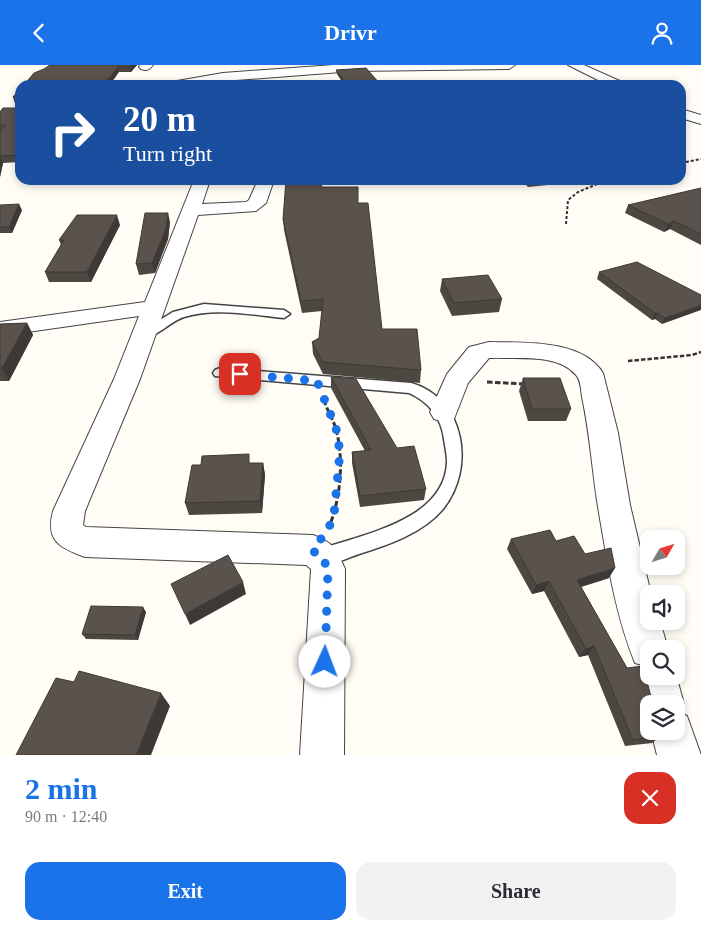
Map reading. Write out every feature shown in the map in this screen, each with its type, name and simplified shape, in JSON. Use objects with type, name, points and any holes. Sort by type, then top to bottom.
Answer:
[{"type":"street","points":[[202,80],[232,65]]},
{"type":"street","points":[[202,80],[356,72],[453,71],[509,65]]},
{"type":"street","points":[[574,65],[607,80]]},
{"type":"street","points":[[686,115],[701,121]]},
{"type":"street","points":[[200,185],[127,379],[69,511],[65,525],[68,533],[74,539],[85,541],[318,554],[328,569],[322,755]]},
{"type":"street","points":[[190,210],[250,207],[257,203],[264,185]]},
{"type":"street","points":[[0,329],[150,321]]},
{"type":"street","points":[[444,412],[456,380],[478,353],[489,350],[546,352],[573,359],[590,373],[604,433],[614,505],[629,580],[646,640]]},
{"type":"street","points":[[675,740],[679,755]]},
{"type":"lane","points":[[150,321],[204,308],[284,314]]},
{"type":"lane","points":[[220,373],[411,388],[424,393],[437,402],[444,412],[455,448],[454,478],[445,495],[419,519],[400,531],[372,544],[318,554]]},
{"type":"path","points":[[686,162],[701,159]]},
{"type":"path","points":[[566,224],[568,200],[578,192],[595,185]]},
{"type":"path","points":[[628,361],[692,355],[701,352]]},
{"type":"path","points":[[456,380],[517,384],[533,383]]},
{"type":"path","points":[[317,381],[336,428],[340,452],[334,515],[318,554]]},
{"type":"building","points":[[50,65],[131,65],[130,67],[118,67],[107,80],[28,80],[34,73]]},
{"type":"building","points":[[366,68],[377,80],[343,80],[336,70]]},
{"type":"building","points":[[3,108],[15,108],[15,155],[0,156],[0,131],[6,125],[0,125],[0,112]]},
{"type":"building","points":[[286,185],[358,187],[358,203],[368,203],[382,329],[417,329],[421,370],[323,362],[312,342],[319,338],[323,299],[301,301],[283,219]]},
{"type":"building","points":[[701,188],[701,234],[674,221],[668,224],[628,205]]},
{"type":"building","points":[[19,204],[9,227],[0,227],[0,205]]},
{"type":"building","points":[[145,213],[168,213],[166,229],[152,263],[136,264]]},
{"type":"building","points":[[77,215],[117,215],[87,272],[45,272],[64,240],[59,240]]},
{"type":"building","points":[[637,262],[701,295],[701,305],[665,318],[655,313],[599,272]]},
{"type":"building","points":[[488,275],[502,299],[454,303],[442,279]]},
{"type":"building","points":[[27,323],[2,368],[0,368],[0,324]]},
{"type":"building","points":[[331,377],[356,379],[397,448],[414,446],[426,489],[360,496],[352,452],[371,450]]},
{"type":"building","points":[[523,378],[560,378],[571,409],[532,409]]},
{"type":"building","points":[[249,454],[249,463],[263,463],[260,501],[185,503],[192,465],[201,465],[202,456]]},
{"type":"building","points":[[550,530],[556,541],[574,536],[585,554],[611,548],[615,568],[577,580],[627,668],[640,666],[640,685],[648,685],[650,695],[640,695],[640,739],[633,740],[594,646],[586,649],[549,581],[536,585],[511,539]]},
{"type":"building","points":[[228,555],[243,582],[185,614],[171,584]]},
{"type":"building","points":[[91,606],[143,607],[135,635],[82,634]]},
{"type":"building","points":[[79,671],[161,693],[136,755],[16,755],[56,678],[74,682]]},
{"type":"route","points":[[240,374],[317,381],[327,410],[336,428],[340,452],[334,515],[330,525],[313,551],[322,557],[328,569],[325,662]]}]
